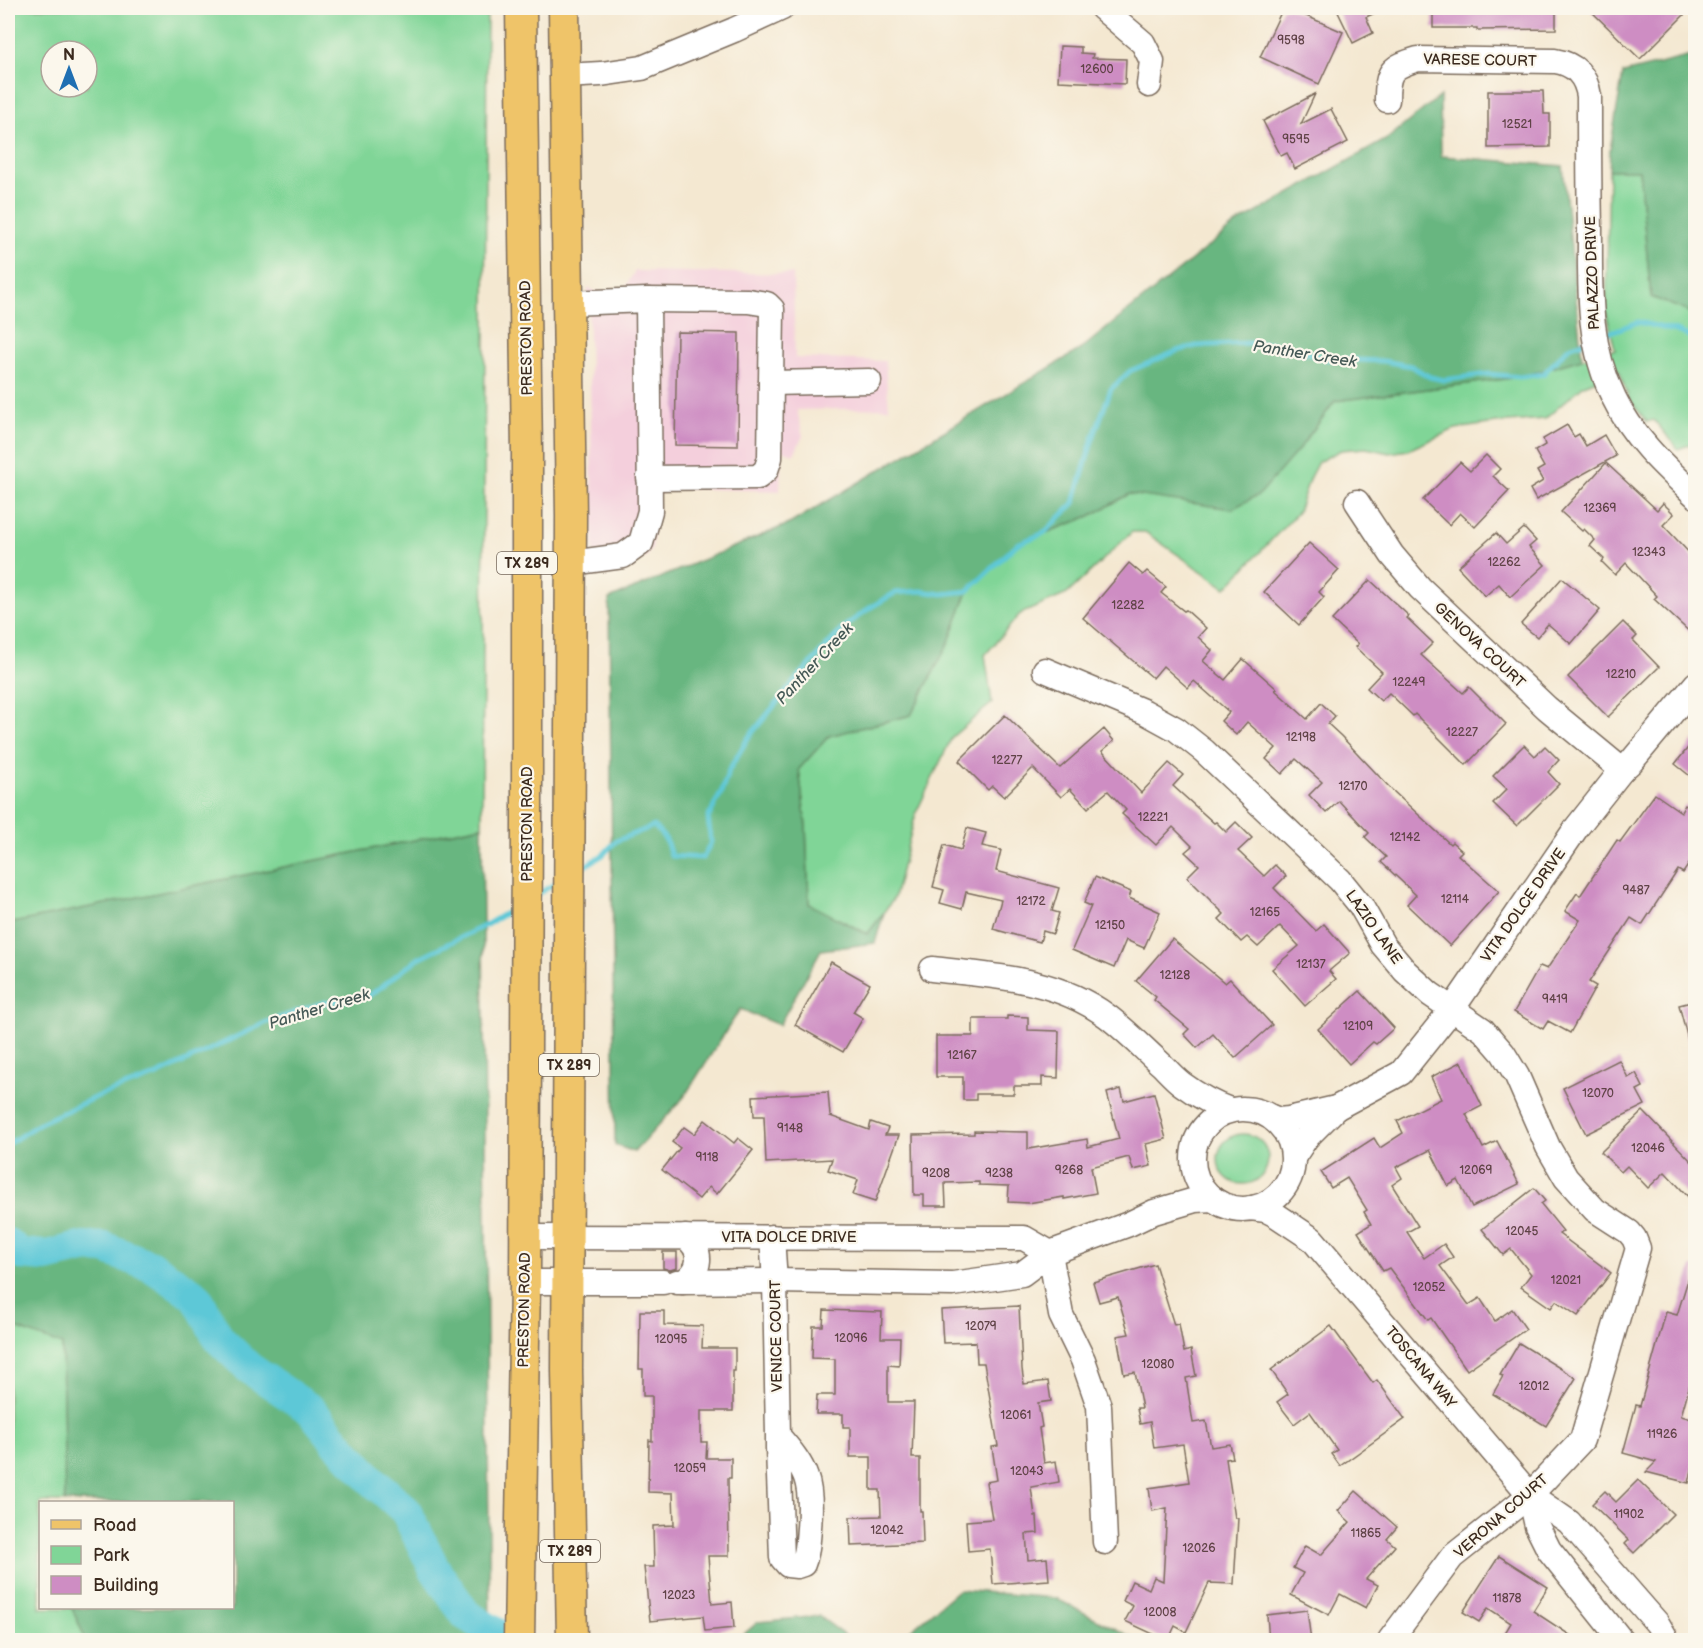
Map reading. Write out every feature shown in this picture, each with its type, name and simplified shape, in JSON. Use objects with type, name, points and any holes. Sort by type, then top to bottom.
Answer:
[{"type":"main road","name":"PRESTON ROAD","points":[[519,1641],[525,1282],[527,822],[527,454],[521,8]]},
{"type":"main road","name":"TX 289","points":[[564,8],[571,563],[567,1370],[572,1637]]},
{"type":"main road","points":[[525,304],[568,303]]},
{"type":"street","points":[[564,76],[642,68],[782,8]]},
{"type":"street","points":[[1102,8],[1143,43],[1152,61],[1149,85]]},
{"type":"street","name":"VARESE COURT","points":[[1387,100],[1387,81],[1397,65],[1418,58],[1560,61],[1576,69],[1588,88]]},
{"type":"street","name":"PALAZZO DRIVE","points":[[1588,88],[1591,308],[1593,331],[1601,366],[1620,409],[1632,429],[1654,456],[1695,496]]},
{"type":"street","points":[[571,563],[623,556],[641,543],[650,510],[648,300]]},
{"type":"street","points":[[568,303],[648,300],[748,301],[767,304],[772,309],[770,458],[766,470],[758,477],[649,478]]},
{"type":"street","points":[[771,383],[869,381]]},
{"type":"street","name":"GENOVA COURT","points":[[1357,502],[1392,555],[1420,588],[1547,708],[1622,770]]},
{"type":"street","name":"LAZIO LANE","points":[[1045,670],[1155,717],[1176,729],[1195,743],[1340,880],[1361,906],[1390,954],[1405,971],[1430,994],[1483,1030],[1503,1053],[1517,1076],[1548,1147],[1566,1178],[1595,1210],[1629,1232],[1638,1248]]},
{"type":"street","name":"VITA DOLCE DRIVE","points":[[1271,1117],[1279,1120],[1289,1119],[1336,1108],[1401,1073],[1453,1008],[1570,837],[1622,770],[1695,684]]},
{"type":"street","points":[[932,969],[1023,980],[1056,988],[1096,1008],[1181,1083],[1208,1100],[1230,1110],[1255,1110],[1278,1122],[1290,1139],[1293,1164],[1282,1191],[1269,1202],[1251,1209],[1225,1206],[1213,1199],[1205,1192],[1195,1173],[1195,1150],[1205,1126],[1230,1110]]},
{"type":"street","points":[[1154,1212],[1192,1170],[1199,1130],[1196,1117],[1181,1083]]},
{"type":"street","name":"VITA DOLCE DRIVE","points":[[1293,1164],[1306,1138],[1336,1108]]},
{"type":"street","name":"TOSCANA WAY","points":[[1293,1164],[1292,1195],[1312,1239]]},
{"type":"street","points":[[525,1282],[775,1281],[953,1284],[1022,1275],[1050,1253],[1129,1224],[1154,1212],[1195,1200],[1213,1199]]},
{"type":"street","name":"TOSCANA WAY","points":[[1251,1209],[1266,1210],[1312,1239],[1530,1495],[1569,1522],[1657,1623],[1666,1641]]},
{"type":"street","name":"VITA DOLCE DRIVE","points":[[525,1237],[1024,1238],[1050,1253]]},
{"type":"street","points":[[674,1282],[694,1273],[699,1260],[695,1247],[686,1237]]},
{"type":"street","name":"VENICE COURT","points":[[772,1237],[778,1436]]},
{"type":"street","name":"VERONA COURT","points":[[1390,1641],[1452,1557],[1530,1495],[1582,1440],[1638,1248]]},
{"type":"street","points":[[1050,1253],[1061,1315],[1083,1360],[1099,1406],[1105,1542]]},
{"type":"street","name":"TOSCANA WAY","points":[[1530,1495],[1537,1526],[1549,1550],[1621,1641]]},
{"type":"shaded area","points":[[635,271],[793,274],[795,358],[885,361],[889,408],[797,410],[803,436],[794,454],[781,450],[780,491],[667,488],[656,497],[652,549],[646,557],[618,569],[594,571],[588,287],[595,292],[623,291]]},
{"type":"green space","points":[[8,8],[487,8],[482,826],[8,924]]},
{"type":"green space","points":[[1696,55],[1695,314],[1651,297],[1639,170],[1609,170],[1610,149],[1623,73]]},
{"type":"green space","points":[[1440,96],[1441,156],[1563,166],[1582,359],[1520,377],[1335,401],[1299,449],[1260,494],[1232,509],[1129,494],[1090,516],[1017,544],[968,591],[948,644],[911,715],[829,736],[799,769],[806,826],[809,904],[867,934],[884,913],[875,943],[821,950],[779,1025],[740,1009],[684,1097],[634,1152],[615,1145],[609,599],[791,523],[1081,349],[1236,224],[1387,139]]},
{"type":"green space","points":[[1609,170],[1639,170],[1651,297],[1695,314],[1695,443],[1678,449],[1654,420],[1647,422],[1629,399],[1619,371],[1584,385],[1545,419],[1455,429],[1408,450],[1390,453],[1366,448],[1341,450],[1318,462],[1310,477],[1298,512],[1226,588],[1145,532],[1132,532],[1067,594],[1020,614],[985,655],[992,703],[952,737],[916,813],[894,898],[868,934],[809,904],[806,826],[799,769],[828,736],[911,715],[948,644],[968,591],[1017,544],[1090,516],[1129,494],[1232,508],[1299,449],[1335,401],[1520,377],[1615,349],[1606,311]]},
{"type":"green space","points":[[482,826],[490,1640],[86,1640],[72,1609],[234,1609],[234,1501],[65,1501],[62,1345],[8,1325],[8,924]]},
{"type":"green space","points":[[1243,1134],[1257,1138],[1264,1145],[1268,1159],[1264,1173],[1257,1180],[1243,1184],[1229,1180],[1222,1173],[1218,1159],[1222,1145],[1229,1138]]},
{"type":"green space","points":[[8,1325],[62,1344],[65,1501],[39,1501],[39,1609],[72,1609],[86,1640],[8,1640]]},
{"type":"green space","points":[[958,1590],[1055,1598],[1138,1640],[899,1640]]},
{"type":"green space","points":[[819,1616],[851,1640],[737,1640],[758,1622]]},
{"type":"building","points":[[1283,8],[1288,8],[1343,32],[1319,84],[1260,57]]},
{"type":"building","points":[[1336,8],[1386,8],[1366,17],[1373,33],[1353,43]]},
{"type":"building","points":[[1433,8],[1556,8],[1556,29],[1433,28]]},
{"type":"building","points":[[1588,8],[1691,8],[1640,59]]},
{"type":"building","points":[[1060,46],[1081,47],[1081,53],[1093,54],[1092,58],[1126,59],[1125,84],[1058,81]]},
{"type":"building","points":[[1488,91],[1543,91],[1544,114],[1550,114],[1550,147],[1488,148]]},
{"type":"building","points":[[1315,94],[1301,124],[1331,109],[1348,142],[1295,169],[1287,153],[1281,156],[1263,121]]},
{"type":"building","points":[[677,332],[739,333],[738,446],[675,445]]},
{"type":"building","points":[[1567,425],[1574,437],[1579,434],[1586,446],[1604,435],[1616,456],[1536,500],[1530,489],[1543,481],[1537,471],[1544,467],[1535,451],[1545,445],[1543,439]]},
{"type":"building","points":[[1486,455],[1500,469],[1493,476],[1509,491],[1475,527],[1460,513],[1449,525],[1423,500],[1460,462],[1470,471]]},
{"type":"building","points":[[1606,463],[1657,510],[1663,503],[1674,514],[1663,525],[1695,559],[1695,637],[1654,599],[1657,596],[1626,563],[1615,575],[1602,562],[1604,559],[1590,546],[1595,540],[1561,512]]},
{"type":"building","points":[[1524,528],[1536,541],[1529,547],[1545,565],[1510,597],[1499,584],[1485,596],[1458,567],[1496,533],[1506,544]]},
{"type":"building","points":[[1309,543],[1339,570],[1319,592],[1324,597],[1299,625],[1264,592]]},
{"type":"building","points":[[1129,563],[1143,575],[1147,571],[1166,587],[1161,593],[1184,611],[1186,610],[1206,628],[1198,637],[1212,650],[1203,661],[1225,680],[1243,659],[1307,719],[1321,703],[1335,716],[1328,724],[1392,790],[1450,844],[1452,842],[1462,851],[1458,855],[1499,891],[1450,946],[1407,905],[1416,895],[1381,862],[1386,857],[1365,837],[1369,833],[1339,801],[1326,813],[1309,795],[1322,782],[1296,759],[1282,774],[1266,759],[1276,748],[1247,722],[1236,735],[1221,721],[1229,712],[1194,681],[1188,688],[1163,666],[1153,678],[1083,618]]},
{"type":"building","points":[[1562,578],[1600,610],[1571,644],[1548,624],[1537,637],[1521,624]]},
{"type":"building","points":[[1370,580],[1409,616],[1407,618],[1433,643],[1421,655],[1463,693],[1469,687],[1506,724],[1466,765],[1415,714],[1413,716],[1389,693],[1381,701],[1367,688],[1382,672],[1355,647],[1358,644],[1332,620]]},
{"type":"building","points":[[1623,622],[1637,636],[1633,640],[1659,667],[1608,717],[1568,677]]},
{"type":"building","points":[[1005,715],[1060,768],[1104,729],[1114,741],[1102,751],[1141,793],[1169,763],[1183,775],[1173,786],[1226,832],[1236,822],[1252,838],[1238,851],[1264,876],[1275,865],[1286,876],[1274,888],[1316,931],[1324,924],[1350,953],[1329,971],[1336,979],[1305,1006],[1272,969],[1299,946],[1280,926],[1258,947],[1247,937],[1241,942],[1219,919],[1224,914],[1187,877],[1199,865],[1185,852],[1192,846],[1173,827],[1156,845],[1122,814],[1126,810],[1108,791],[1088,808],[1070,789],[1061,797],[1033,768],[1004,797],[992,786],[988,790],[959,761]]},
{"type":"building","points":[[1695,739],[1695,780],[1675,764]]},
{"type":"building","points":[[1524,745],[1535,756],[1545,746],[1559,760],[1548,772],[1559,784],[1517,826],[1493,803],[1507,789],[1493,776]]},
{"type":"building","points":[[1655,794],[1681,812],[1685,805],[1695,812],[1695,855],[1683,873],[1678,870],[1642,925],[1631,918],[1589,982],[1596,986],[1570,1033],[1548,1021],[1543,1029],[1514,1012],[1540,966],[1547,969],[1580,920],[1565,911],[1577,893],[1580,896],[1617,840],[1620,842]]},
{"type":"building","points":[[967,828],[986,833],[982,846],[1001,850],[996,871],[1059,888],[1052,911],[1059,913],[1053,934],[1043,931],[1040,942],[993,929],[1001,900],[966,892],[962,909],[940,903],[944,890],[933,887],[944,845],[961,850]]},
{"type":"building","points":[[1095,877],[1131,892],[1129,898],[1160,912],[1144,948],[1126,940],[1114,968],[1072,950],[1091,906],[1084,903]]},
{"type":"building","points":[[1172,939],[1225,983],[1230,979],[1272,1025],[1235,1058],[1213,1034],[1197,1048],[1184,1034],[1189,1029],[1154,1000],[1156,997],[1136,981]]},
{"type":"building","points":[[831,962],[870,984],[853,1012],[863,1018],[843,1052],[795,1025]]},
{"type":"building","points":[[1360,991],[1394,1028],[1376,1044],[1373,1042],[1349,1064],[1318,1029]]},
{"type":"building","points":[[1695,1001],[1695,1050],[1691,1051],[1679,1005]]},
{"type":"building","points":[[1007,1016],[1028,1017],[1028,1030],[1059,1031],[1058,1078],[1042,1077],[1042,1086],[1014,1086],[1014,1094],[976,1094],[976,1100],[963,1100],[963,1077],[936,1077],[936,1036],[973,1036],[973,1019],[1007,1019]]},
{"type":"building","points":[[1619,1060],[1628,1078],[1636,1073],[1643,1087],[1637,1090],[1645,1105],[1586,1134],[1563,1088]]},
{"type":"building","points":[[1461,1062],[1482,1106],[1466,1114],[1483,1148],[1497,1141],[1519,1184],[1472,1207],[1458,1180],[1448,1186],[1430,1150],[1396,1167],[1402,1178],[1392,1185],[1418,1226],[1407,1232],[1424,1258],[1444,1244],[1453,1257],[1440,1266],[1469,1305],[1480,1298],[1495,1321],[1512,1309],[1526,1329],[1467,1370],[1431,1318],[1428,1320],[1389,1268],[1383,1271],[1358,1232],[1371,1224],[1364,1212],[1367,1210],[1347,1178],[1331,1188],[1321,1172],[1374,1138],[1380,1148],[1403,1133],[1397,1121],[1441,1099],[1431,1077]]},
{"type":"building","points":[[1121,1089],[1124,1101],[1154,1093],[1166,1139],[1146,1144],[1151,1166],[1133,1170],[1129,1157],[1091,1167],[1096,1193],[1064,1199],[1064,1197],[1028,1203],[1008,1202],[1009,1186],[979,1185],[979,1182],[945,1183],[946,1206],[924,1206],[924,1195],[914,1195],[913,1135],[974,1134],[974,1131],[1028,1132],[1028,1149],[1087,1139],[1088,1147],[1119,1139],[1107,1093]]},
{"type":"building","points":[[828,1092],[830,1116],[869,1130],[871,1122],[888,1128],[885,1135],[899,1135],[875,1202],[853,1195],[858,1180],[828,1170],[832,1159],[766,1163],[764,1116],[754,1116],[753,1096]]},
{"type":"building","points":[[1643,1111],[1695,1165],[1695,1204],[1665,1172],[1648,1188],[1627,1166],[1621,1172],[1601,1152]]},
{"type":"building","points":[[705,1120],[734,1143],[738,1138],[753,1150],[717,1194],[709,1187],[699,1199],[662,1170],[680,1148],[672,1142],[684,1127],[694,1134]]},
{"type":"building","points":[[1534,1188],[1545,1201],[1541,1204],[1563,1231],[1559,1234],[1611,1273],[1578,1316],[1556,1301],[1551,1308],[1521,1287],[1531,1274],[1511,1249],[1503,1255],[1482,1229]]},
{"type":"building","points":[[663,1252],[677,1252],[677,1268],[670,1270],[663,1268]]},
{"type":"building","points":[[1155,1264],[1174,1325],[1179,1324],[1184,1352],[1191,1350],[1196,1376],[1186,1378],[1193,1423],[1206,1421],[1211,1447],[1230,1444],[1233,1458],[1226,1459],[1235,1518],[1238,1518],[1234,1584],[1209,1583],[1186,1632],[1175,1626],[1168,1641],[1125,1621],[1133,1606],[1123,1601],[1132,1581],[1149,1589],[1154,1577],[1163,1581],[1167,1508],[1152,1511],[1149,1488],[1189,1482],[1183,1444],[1154,1448],[1150,1422],[1140,1424],[1137,1408],[1142,1408],[1135,1372],[1124,1374],[1117,1336],[1129,1334],[1118,1297],[1099,1302],[1093,1282]]},
{"type":"building","points":[[1692,1267],[1695,1267],[1695,1374],[1693,1373],[1681,1416],[1695,1420],[1695,1457],[1689,1483],[1646,1472],[1656,1462],[1623,1453],[1636,1405],[1640,1406],[1666,1312],[1677,1315]]},
{"type":"building","points":[[1019,1306],[1024,1384],[1048,1381],[1051,1401],[1038,1403],[1042,1427],[1039,1428],[1044,1463],[1056,1461],[1059,1482],[1031,1487],[1038,1533],[1026,1534],[1028,1560],[1047,1558],[1049,1580],[993,1584],[990,1549],[968,1551],[966,1521],[992,1519],[986,1482],[997,1480],[992,1447],[998,1446],[984,1363],[977,1363],[976,1342],[943,1343],[941,1310]]},
{"type":"building","points":[[824,1310],[882,1312],[881,1338],[900,1338],[899,1366],[888,1365],[888,1402],[914,1402],[912,1458],[920,1458],[920,1511],[922,1511],[923,1543],[851,1546],[850,1517],[881,1516],[880,1490],[871,1490],[871,1457],[850,1457],[850,1427],[843,1427],[843,1414],[816,1414],[817,1395],[835,1395],[835,1359],[812,1358],[813,1326],[823,1326]]},
{"type":"building","points":[[640,1311],[664,1311],[664,1325],[703,1326],[702,1348],[735,1348],[733,1411],[701,1411],[701,1442],[707,1442],[706,1458],[731,1458],[731,1478],[728,1478],[729,1556],[708,1556],[712,1604],[732,1602],[734,1628],[705,1631],[703,1616],[650,1621],[644,1567],[654,1567],[653,1526],[674,1525],[673,1493],[648,1492],[649,1440],[652,1441],[652,1396],[643,1396],[643,1369],[639,1369]]},
{"type":"building","points":[[1331,1326],[1373,1383],[1377,1380],[1405,1419],[1340,1466],[1331,1454],[1337,1450],[1310,1412],[1294,1424],[1277,1402],[1288,1394],[1271,1370]]},
{"type":"building","points":[[1519,1343],[1576,1378],[1546,1426],[1493,1394],[1503,1376],[1500,1375]]},
{"type":"building","points":[[1638,1480],[1673,1514],[1634,1553],[1625,1544],[1629,1540],[1592,1504],[1605,1491],[1616,1502]]},
{"type":"building","points":[[1356,1491],[1397,1527],[1387,1539],[1395,1546],[1366,1579],[1378,1585],[1366,1608],[1340,1594],[1329,1615],[1291,1595],[1303,1573],[1293,1568],[1305,1546],[1321,1555],[1350,1522],[1338,1511]]},
{"type":"building","points":[[1499,1556],[1548,1587],[1533,1611],[1579,1641],[1500,1641],[1511,1623],[1488,1608],[1479,1622],[1463,1612]]},
{"type":"building","points":[[1307,1610],[1311,1641],[1269,1641],[1267,1615]]},
{"type":"waterway","name":"Panther Creek","points":[[1600,336],[1638,322],[1676,331],[1696,339]]},
{"type":"waterway","name":"Panther Creek","points":[[578,870],[603,855],[616,841],[654,826],[666,840],[671,856],[703,858],[711,842],[708,818],[721,793],[729,770],[748,738],[793,683],[844,627],[871,607],[895,593],[921,591],[942,594],[968,591],[1017,544],[1044,533],[1074,503],[1092,441],[1111,389],[1130,371],[1177,351],[1196,346],[1246,343],[1273,344],[1327,359],[1383,361],[1411,366],[1430,377],[1444,380],[1489,374],[1520,377],[1543,374],[1569,347],[1589,340]]},
{"type":"waterway","name":"Panther Creek","points":[[537,894],[560,881]]},
{"type":"waterway","name":"Panther Creek","points":[[8,1144],[40,1123],[96,1097],[155,1076],[267,1022],[322,1003],[369,996],[419,958],[486,925],[516,907]]},
{"type":"waterway","name":"Panther Creek","points":[[8,1244],[21,1254],[46,1256],[83,1247],[105,1248],[151,1266],[196,1296],[219,1339],[249,1368],[311,1410],[339,1445],[406,1511],[434,1568],[466,1615],[507,1640]]}]
